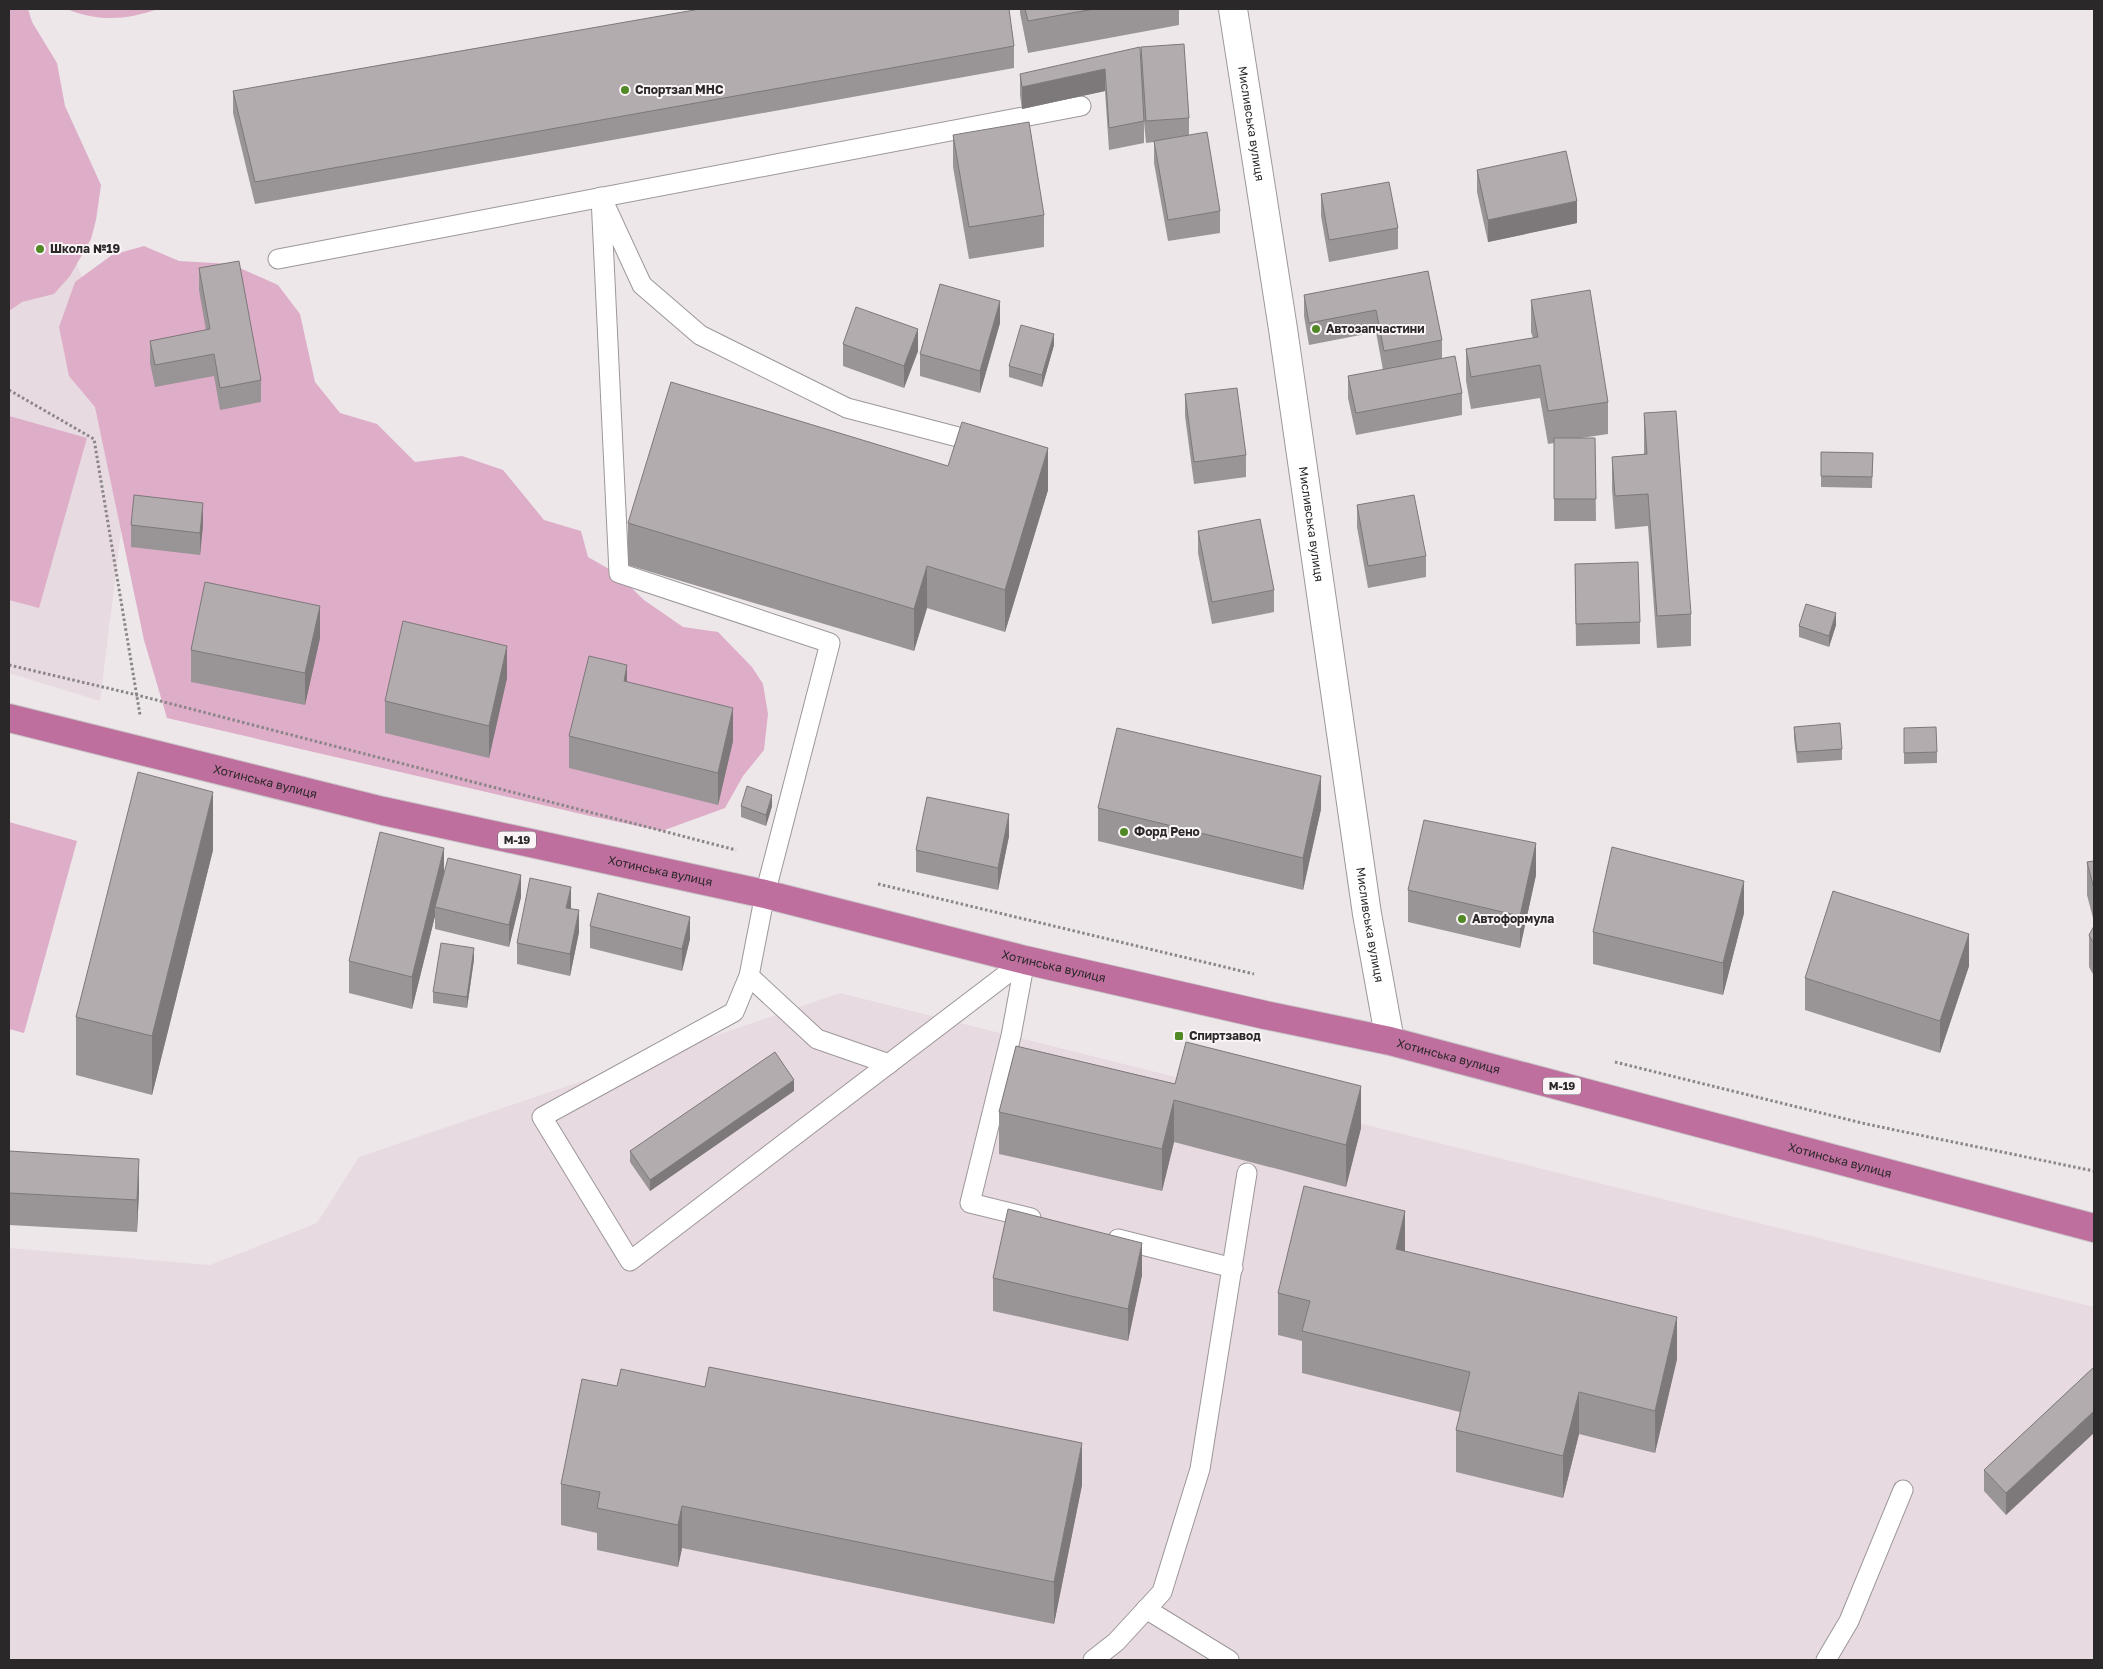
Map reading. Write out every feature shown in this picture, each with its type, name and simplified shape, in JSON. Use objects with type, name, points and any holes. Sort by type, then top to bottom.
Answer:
[{"type":"highway","name":"Хотинська вулиця","points":[[9,718],[383,811],[765,894],[1025,960],[1265,1015],[1390,1040],[2094,1228]]},
{"type":"street","name":"Мисливська вулиця","points":[[1233,9],[1283,329],[1368,914],[1390,1040]]},
{"type":"lane","points":[[278,259],[1081,106]]},
{"type":"lane","points":[[601,197],[642,285],[700,335],[847,408],[998,448]]},
{"type":"lane","points":[[601,197],[619,573],[830,643],[765,894],[749,976],[734,1012],[542,1117],[630,1261],[1025,960]]},
{"type":"lane","points":[[1025,960],[1011,1036],[970,1202],[1045,1221]]},
{"type":"lane","points":[[749,976],[817,1039],[889,1064]]},
{"type":"lane","points":[[1093,1660],[1116,1642],[1162,1592],[1200,1469],[1247,1173]]},
{"type":"lane","points":[[1102,1235],[1233,1268]]},
{"type":"lane","points":[[1826,1660],[1849,1621],[1902,1490]]},
{"type":"lane","points":[[1146,1609],[1229,1660]]},
{"type":"path","points":[[9,390],[94,439],[147,752]]},
{"type":"path","points":[[9,665],[137,695],[774,859]]},
{"type":"path","points":[[871,882],[1258,975]]},
{"type":"path","points":[[1605,1060],[1866,1124],[2094,1171]]},
{"type":"shaded area","points":[[9,9],[28,9],[32,22],[57,63],[65,106],[101,185],[91,239],[70,276],[54,294],[22,302],[9,311]]},
{"type":"shaded area","points":[[67,9],[158,9],[123,17],[101,18]]},
{"type":"shaded area","name":"Школа №19","points":[[9,71],[134,426],[100,701],[9,673]]},
{"type":"shaded area","points":[[144,246],[179,261],[231,264],[278,285],[300,314],[315,382],[340,413],[377,424],[415,462],[462,456],[503,470],[544,520],[581,531],[588,557],[616,573],[644,600],[683,627],[718,632],[752,667],[763,684],[768,714],[764,750],[743,776],[725,808],[662,831],[167,718],[144,640],[95,407],[69,376],[59,327],[75,282],[112,255]]},
{"type":"shaded area","points":[[9,416],[87,438],[39,608],[9,600]]},
{"type":"shaded area","points":[[9,822],[77,841],[24,1033],[9,1029]]},
{"type":"shaded area","points":[[840,993],[2094,1307],[2094,1660],[9,1660],[9,1248],[210,1265],[317,1223],[359,1157]]},
{"type":"building","name":"Спортзал МНС","points":[[700,9],[1009,9],[1014,46],[255,182],[233,91]]},
{"type":"building","points":[[1025,9],[1094,9],[1028,21]]},
{"type":"building","points":[[1184,44],[1189,118],[1146,121],[1141,47]]},
{"type":"building","points":[[1140,47],[1144,121],[1109,128],[1105,69],[1022,87],[1020,74]]},
{"type":"building","points":[[1029,122],[1044,215],[969,227],[953,135]]},
{"type":"building","points":[[1207,132],[1220,211],[1168,220],[1154,141]]},
{"type":"building","points":[[1566,151],[1577,201],[1488,220],[1477,170]]},
{"type":"building","points":[[1389,182],[1398,228],[1329,240],[1321,194]]},
{"type":"building","points":[[239,261],[261,380],[220,388],[214,354],[155,365],[150,341],[210,329],[199,268]]},
{"type":"building","points":[[1428,271],[1442,340],[1384,351],[1376,310],[1309,323],[1304,295]]},
{"type":"building","points":[[940,284],[1000,301],[980,371],[920,354]]},
{"type":"building","points":[[1590,290],[1608,402],[1548,411],[1540,365],[1471,377],[1466,349],[1538,337],[1531,300]]},
{"type":"building","points":[[856,307],[918,329],[904,366],[843,344]]},
{"type":"building","points":[[1021,325],[1054,334],[1042,375],[1009,366]]},
{"type":"building","points":[[1455,356],[1462,393],[1356,413],[1348,376]]},
{"type":"building","points":[[671,382],[948,466],[962,422],[1048,448],[1005,590],[927,566],[914,609],[628,523]]},
{"type":"building","points":[[1237,388],[1246,455],[1194,462],[1185,394]]},
{"type":"building","points":[[1676,411],[1691,614],[1657,616],[1648,494],[1615,496],[1612,457],[1647,454],[1644,413]]},
{"type":"building","points":[[1554,438],[1595,438],[1596,499],[1554,499]]},
{"type":"building","points":[[1821,452],[1873,453],[1872,477],[1821,476]]},
{"type":"building","points":[[134,495],[203,503],[200,533],[131,525]]},
{"type":"building","points":[[1414,495],[1426,556],[1368,566],[1357,505]]},
{"type":"building","points":[[1260,519],[1274,590],[1212,602],[1198,531]]},
{"type":"building","points":[[1638,562],[1640,622],[1576,624],[1575,564]]},
{"type":"building","points":[[205,582],[320,606],[305,673],[191,650]]},
{"type":"building","points":[[1806,604],[1836,613],[1829,636],[1799,626]]},
{"type":"building","points":[[403,621],[507,646],[489,726],[385,701]]},
{"type":"building","points":[[589,656],[627,665],[624,681],[733,708],[718,773],[569,736]]},
{"type":"building","points":[[1840,723],[1842,749],[1797,752],[1794,727]]},
{"type":"building","points":[[1936,727],[1937,752],[1904,753],[1904,728]]},
{"type":"building","points":[[1117,728],[1321,776],[1303,858],[1098,808]]},
{"type":"building","points":[[138,772],[213,792],[152,1036],[76,1017]]},
{"type":"building","points":[[747,786],[772,795],[766,815],[741,806]]},
{"type":"building","points":[[927,797],[1009,814],[998,868],[916,850]]},
{"type":"building","points":[[1424,820],[1536,843],[1520,916],[1408,890]]},
{"type":"building","points":[[380,832],[444,848],[412,977],[349,961]]},
{"type":"building","points":[[1612,847],[1744,881],[1723,963],[1593,932]]},
{"type":"building","points":[[448,858],[521,875],[509,925],[435,907]]},
{"type":"building","points":[[2094,861],[2094,889],[2087,862]]},
{"type":"building","points":[[530,878],[571,887],[566,908],[579,910],[570,954],[517,943]]},
{"type":"building","points":[[1833,891],[1969,934],[1940,1021],[1805,978]]},
{"type":"building","points":[[598,893],[690,917],[682,949],[590,926]]},
{"type":"building","points":[[2094,926],[2094,944],[2089,935]]},
{"type":"building","points":[[441,943],[474,948],[467,997],[433,992]]},
{"type":"building","points":[[1186,1042],[1361,1086],[1346,1145],[1174,1100],[1162,1149],[999,1112],[1016,1046],[1175,1084]]},
{"type":"building","points":[[775,1052],[794,1080],[650,1180],[630,1151]]},
{"type":"building","points":[[9,1151],[139,1159],[137,1200],[9,1193]]},
{"type":"building","points":[[1304,1186],[1405,1211],[1396,1249],[1677,1317],[1655,1411],[1579,1392],[1563,1456],[1456,1430],[1470,1372],[1302,1331],[1310,1301],[1278,1293]]},
{"type":"building","points":[[1008,1209],[1142,1243],[1128,1309],[993,1278]]},
{"type":"building","points":[[709,1367],[1082,1443],[1054,1582],[682,1506],[678,1525],[597,1508],[600,1492],[561,1484],[582,1379],[617,1386],[621,1369],[705,1387]]},
{"type":"building","points":[[2094,1367],[2094,1411],[2006,1493],[1984,1470]]},
{"type":"place","name":"Спортзал МНС","points":[[625,90]]},
{"type":"place","name":"Школа №19","points":[[40,249]]},
{"type":"place","name":"Автозапчастини","points":[[1316,329]]},
{"type":"place","name":"Форд Рено","points":[[1124,832]]},
{"type":"place","name":"Автоформула","points":[[1462,919]]},
{"type":"place","name":"Спиртзавод","points":[[1179,1036]]}]
